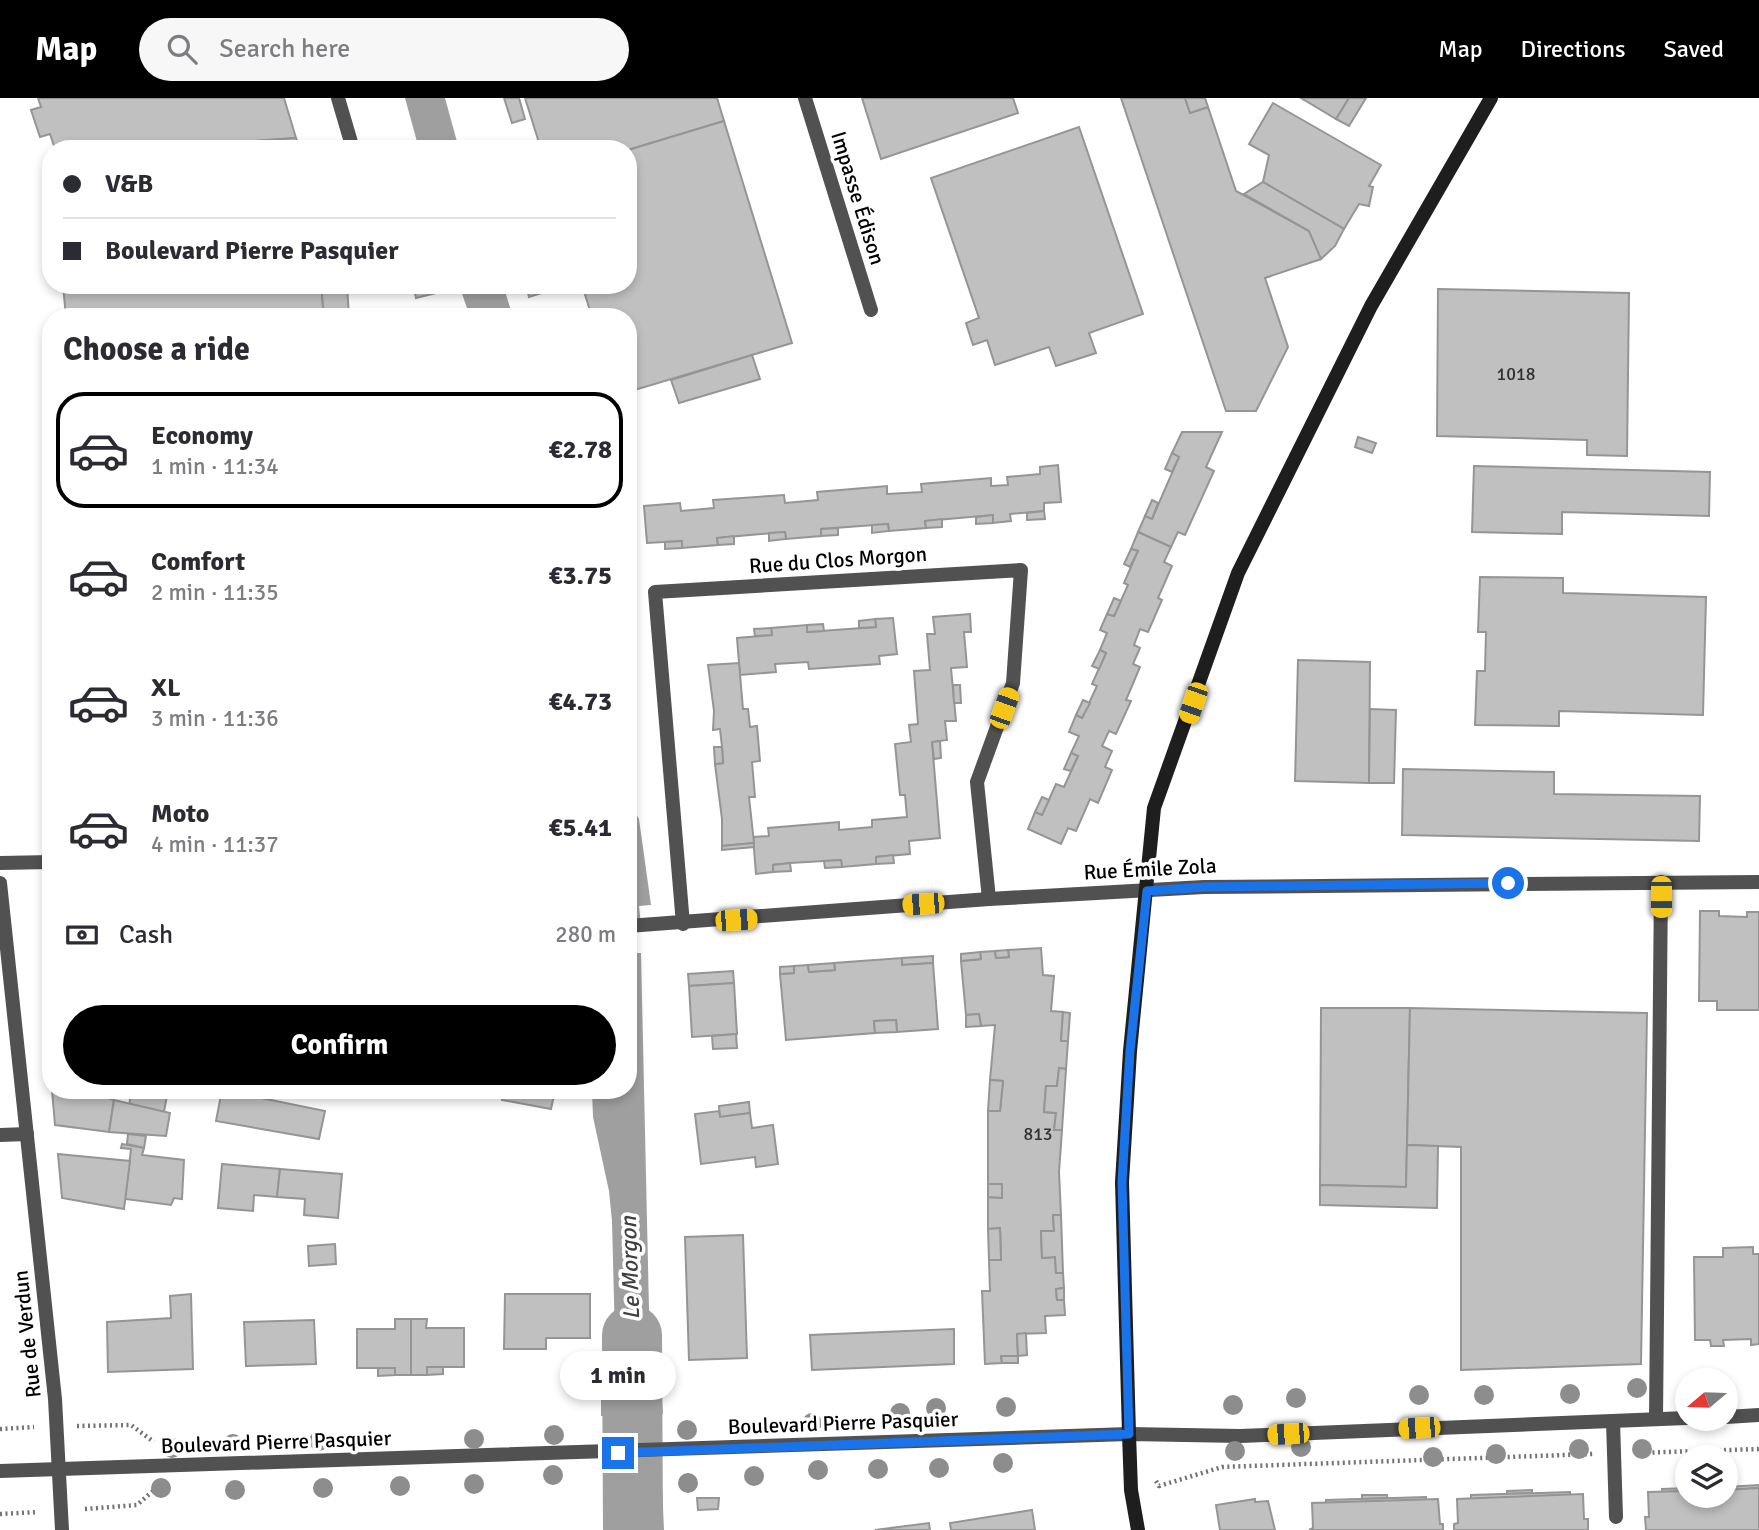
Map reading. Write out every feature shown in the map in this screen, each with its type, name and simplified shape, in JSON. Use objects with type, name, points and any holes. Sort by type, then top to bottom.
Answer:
[{"type":"street","points":[[338,98],[350,140]]},
{"type":"street","name":"Impasse Édison","points":[[805,98],[871,310]]},
{"type":"street","points":[[1138,1530],[1131,1490],[1122,1182],[1130,1051],[1154,808],[1238,573],[1371,306],[1491,98]]},
{"type":"street","name":"Rue du Clos Morgon","points":[[677,925],[655,592],[1021,570],[1013,683],[977,782],[989,899]]},
{"type":"street","points":[[0,863],[42,862]]},
{"type":"street","points":[[1656,1419],[1661,882]]},
{"type":"street","name":"Rue Émile Zola","points":[[637,926],[677,925],[989,899],[1147,891],[1405,883],[1759,882]]},
{"type":"street","name":"Rue de Verdun","points":[[0,883],[55,1399],[62,1530]]},
{"type":"street","points":[[0,1135],[27,1134]]},
{"type":"street","points":[[1738,1416],[1759,1415]]},
{"type":"street","name":"Boulevard Pierre Pasquier","points":[[0,1471],[595,1454],[1129,1434],[1240,1436],[1675,1418]]},
{"type":"street","points":[[1613,1421],[1616,1517]]},
{"type":"path","points":[[77,1426],[131,1425],[160,1447],[161,1484],[137,1506],[93,1508]]},
{"type":"path","points":[[0,1429],[31,1427]]},
{"type":"path","points":[[1153,1476],[1159,1486],[1222,1467],[1759,1449]]},
{"type":"path","points":[[0,1514],[36,1513]]},
{"type":"water","points":[[405,98],[445,98],[457,140],[417,140]]},
{"type":"water","points":[[462,294],[506,294],[510,308],[467,308]]},
{"type":"water","points":[[637,815],[651,905],[639,906],[641,925],[637,925]]},
{"type":"water","points":[[637,953],[641,953],[651,1399],[662,1399],[663,1414],[601,1416],[601,1388],[611,1380],[615,1339],[612,1221],[609,1191],[593,1117],[592,1099],[637,1099]]},
{"type":"water","points":[[662,1484],[664,1530],[610,1530],[607,1486]]},
{"type":"building","points":[[38,98],[284,98],[296,138],[52,140],[50,134],[40,137],[31,110],[41,107]]},
{"type":"building","points":[[504,98],[519,98],[525,119],[512,123]]},
{"type":"building","points":[[525,98],[717,98],[724,121],[637,147],[637,140],[538,140]]},
{"type":"building","points":[[862,98],[1013,98],[1018,113],[881,159]]},
{"type":"building","points":[[1121,98],[1185,98],[1190,113],[1208,107],[1236,191],[1309,231],[1316,244],[1321,259],[1265,278],[1288,347],[1256,411],[1226,411]]},
{"type":"building","points":[[1185,98],[1205,98],[1208,107],[1190,113]]},
{"type":"building","points":[[1301,98],[1349,98],[1336,119]]},
{"type":"building","points":[[1349,98],[1366,98],[1349,126],[1336,119]]},
{"type":"building","points":[[1273,103],[1381,165],[1369,186],[1373,187],[1369,206],[1359,204],[1344,229],[1263,182],[1269,155],[1249,144]]},
{"type":"building","points":[[724,121],[792,343],[637,389],[637,308],[589,308],[585,294],[637,294],[637,147]]},
{"type":"building","points":[[1079,127],[1143,314],[1089,333],[1096,353],[1056,366],[1049,347],[995,365],[987,340],[973,345],[966,323],[979,318],[931,178]]},
{"type":"building","points":[[1263,182],[1344,229],[1335,246],[1321,259],[1309,231],[1244,194]]},
{"type":"building","points":[[1438,289],[1629,293],[1627,456],[1587,455],[1587,440],[1437,436]]},
{"type":"building","points":[[64,294],[322,294],[323,308],[65,308]]},
{"type":"building","points":[[322,294],[348,294],[348,308],[323,308]]},
{"type":"building","points":[[415,294],[432,294],[416,298]]},
{"type":"building","points":[[752,355],[760,379],[679,403],[671,380]]},
{"type":"building","points":[[1182,432],[1222,432],[1206,467],[1214,471],[1185,535],[1178,532],[1171,547],[1138,532],[1145,516],[1152,519],[1179,457],[1172,453]]},
{"type":"building","points":[[1358,437],[1376,443],[1372,453],[1355,447]]},
{"type":"building","points":[[1172,453],[1179,457],[1172,472],[1165,469]]},
{"type":"building","points":[[1058,465],[1061,502],[1044,503],[1044,511],[1010,514],[1011,521],[993,523],[993,515],[925,521],[926,528],[889,531],[888,524],[821,529],[821,536],[786,539],[785,532],[717,538],[718,545],[682,548],[682,541],[647,543],[644,506],[680,503],[681,511],[714,508],[713,500],[784,495],[785,503],[818,500],[817,492],[887,486],[887,494],[922,492],[921,484],[991,478],[991,486],[1008,485],[1007,477],[1040,474],[1040,467]]},
{"type":"building","points":[[1474,466],[1710,472],[1709,516],[1562,512],[1562,534],[1472,532]]},
{"type":"building","points":[[1152,500],[1158,503],[1152,519],[1145,516]]},
{"type":"building","points":[[1044,511],[1045,519],[1027,520],[1027,513]]},
{"type":"building","points":[[993,515],[993,523],[976,524],[976,517]]},
{"type":"building","points":[[942,519],[942,527],[926,528],[925,521]]},
{"type":"building","points":[[888,524],[889,531],[872,533],[872,525]]},
{"type":"building","points":[[838,528],[838,535],[821,536],[821,529]]},
{"type":"building","points":[[785,532],[786,539],[769,541],[769,533]]},
{"type":"building","points":[[1138,532],[1171,547],[1164,562],[1172,566],[1158,598],[1162,600],[1148,632],[1140,629],[1134,645],[1140,648],[1133,664],[1140,667],[1126,700],[1131,701],[1116,734],[1109,731],[1102,746],[1112,751],[1105,767],[1112,770],[1098,803],[1090,799],[1076,831],[1068,828],[1061,844],[1028,829],[1035,812],[1042,815],[1056,784],[1064,787],[1078,756],[1071,753],[1079,736],[1069,732],[1076,715],[1082,718],[1097,686],[1092,684],[1106,653],[1100,650],[1107,633],[1100,630],[1107,614],[1114,616],[1128,585],[1124,583],[1138,551],[1131,549]]},
{"type":"building","points":[[734,536],[734,544],[718,545],[717,538]]},
{"type":"building","points":[[682,541],[682,548],[665,549],[665,542]]},
{"type":"building","points":[[1131,549],[1138,551],[1130,567],[1124,564]]},
{"type":"building","points":[[1480,577],[1563,578],[1563,593],[1706,597],[1703,715],[1559,711],[1559,726],[1475,725],[1477,671],[1485,671],[1486,632],[1478,632]]},
{"type":"building","points":[[1114,598],[1121,601],[1114,616],[1107,614]]},
{"type":"building","points":[[970,614],[971,632],[964,632],[967,667],[951,668],[956,721],[945,721],[947,740],[932,742],[940,838],[909,841],[910,854],[876,857],[876,864],[842,867],[841,860],[790,863],[773,865],[773,872],[756,874],[753,837],[769,836],[768,828],[839,822],[839,830],[872,827],[872,820],[907,817],[905,795],[900,795],[895,744],[911,742],[909,725],[918,724],[914,671],[930,670],[927,634],[935,634],[933,617]]},
{"type":"building","points":[[893,618],[897,654],[879,656],[880,664],[809,669],[808,662],[775,664],[776,672],[740,675],[737,638],[772,635],[771,628],[807,625],[807,632],[876,627],[875,619]]},
{"type":"building","points":[[875,619],[876,627],[859,628],[859,621]]},
{"type":"building","points":[[823,624],[824,631],[807,632],[807,625]]},
{"type":"building","points":[[771,628],[772,635],[755,636],[754,629]]},
{"type":"building","points":[[1100,650],[1106,653],[1099,669],[1092,666]]},
{"type":"building","points":[[1298,660],[1370,662],[1369,783],[1295,781]]},
{"type":"building","points":[[739,663],[743,709],[748,709],[750,727],[757,726],[760,761],[752,762],[755,797],[749,797],[754,843],[722,846],[722,819],[715,764],[723,763],[722,747],[720,729],[713,730],[714,711],[708,665]]},
{"type":"building","points":[[953,685],[960,685],[961,703],[954,703]]},
{"type":"building","points":[[1083,700],[1090,703],[1082,718],[1076,715]]},
{"type":"building","points":[[1370,709],[1396,710],[1394,783],[1369,783]]},
{"type":"building","points":[[940,741],[941,758],[934,759],[932,742]]},
{"type":"building","points":[[714,747],[722,747],[723,763],[715,764]]},
{"type":"building","points":[[1071,753],[1078,756],[1071,771],[1064,769]]},
{"type":"building","points":[[1403,769],[1554,772],[1554,794],[1700,796],[1699,841],[1402,835]]},
{"type":"building","points":[[1042,797],[1049,800],[1042,815],[1035,812]]},
{"type":"building","points":[[754,843],[754,847],[722,850],[722,846]]},
{"type":"building","points":[[893,855],[894,863],[876,864],[876,857]]},
{"type":"building","points":[[841,860],[842,867],[825,868],[824,861]]},
{"type":"building","points":[[790,863],[791,871],[773,872],[773,865]]},
{"type":"building","points":[[1700,911],[1719,911],[1719,916],[1747,917],[1747,912],[1759,912],[1759,1010],[1717,1010],[1717,1001],[1699,1001]]},
{"type":"building","points":[[1041,948],[1043,975],[1054,976],[1051,1011],[1063,1012],[1061,1041],[1068,1041],[1066,1069],[1059,1068],[1057,1086],[1046,1086],[1044,1112],[1056,1113],[1054,1130],[1062,1130],[1059,1172],[1061,1215],[1053,1215],[1054,1231],[1041,1231],[1042,1258],[1055,1257],[1056,1273],[1063,1273],[1064,1288],[1056,1289],[1057,1300],[1064,1300],[1065,1315],[1045,1316],[1046,1333],[1017,1334],[1018,1356],[1001,1356],[1002,1363],[985,1364],[982,1291],[990,1291],[989,1260],[1001,1260],[1000,1228],[988,1229],[988,1197],[1002,1198],[1002,1184],[988,1184],[988,1111],[1000,1111],[1003,1081],[990,1080],[995,1025],[981,1026],[979,1014],[966,1015],[961,961],[981,959],[980,952],[995,951],[996,958],[1009,957],[1008,950]]},
{"type":"building","points":[[1008,950],[1009,957],[996,958],[995,951]]},
{"type":"building","points":[[980,952],[981,959],[961,961],[961,954]]},
{"type":"building","points":[[933,956],[933,963],[902,965],[902,958]]},
{"type":"building","points":[[902,958],[902,965],[933,963],[938,1029],[897,1032],[896,1020],[874,1021],[875,1033],[786,1040],[780,974],[794,973],[794,966],[808,965],[809,972],[835,970],[834,963]]},
{"type":"building","points":[[834,963],[835,970],[809,972],[808,965]]},
{"type":"building","points":[[794,966],[794,973],[780,974],[780,967]]},
{"type":"building","points":[[733,971],[734,983],[689,986],[688,974]]},
{"type":"building","points":[[734,983],[737,1034],[692,1037],[689,986]]},
{"type":"building","points":[[1321,1008],[1410,1008],[1406,1187],[1320,1185]]},
{"type":"building","points":[[1410,1008],[1647,1013],[1641,1364],[1461,1370],[1461,1147],[1407,1145]]},
{"type":"building","points":[[1063,1012],[1070,1013],[1068,1041],[1061,1041]]},
{"type":"building","points":[[979,1014],[981,1026],[966,1027],[966,1015]]},
{"type":"building","points":[[896,1020],[897,1032],[875,1033],[874,1021]]},
{"type":"building","points":[[736,1034],[737,1048],[713,1049],[712,1036]]},
{"type":"building","points":[[1059,1068],[1066,1069],[1062,1130],[1054,1130],[1056,1113],[1044,1112],[1046,1086],[1057,1086]]},
{"type":"building","points":[[990,1080],[1003,1081],[1000,1111],[988,1111]]},
{"type":"building","points":[[53,1099],[114,1100],[109,1132],[55,1125]]},
{"type":"building","points":[[130,1099],[166,1099],[164,1112],[129,1105]]},
{"type":"building","points":[[220,1099],[266,1099],[325,1111],[319,1139],[216,1121]]},
{"type":"building","points":[[502,1099],[553,1099],[551,1109]]},
{"type":"building","points":[[114,1100],[170,1113],[166,1136],[109,1132]]},
{"type":"building","points":[[749,1102],[750,1113],[720,1117],[719,1106]]},
{"type":"building","points":[[719,1111],[720,1117],[750,1113],[752,1128],[773,1125],[778,1164],[756,1167],[755,1157],[701,1164],[695,1114]]},
{"type":"building","points":[[128,1134],[146,1136],[144,1148],[127,1144]]},
{"type":"building","points":[[122,1144],[144,1148],[142,1155],[184,1160],[182,1199],[174,1198],[171,1205],[125,1199],[131,1149],[121,1148]]},
{"type":"building","points":[[1407,1145],[1438,1146],[1437,1208],[1320,1205],[1320,1185],[1406,1187]]},
{"type":"building","points":[[58,1154],[130,1161],[124,1209],[62,1198]]},
{"type":"building","points":[[222,1164],[280,1169],[277,1197],[254,1195],[253,1211],[218,1208]]},
{"type":"building","points":[[280,1169],[342,1174],[338,1218],[304,1215],[305,1199],[277,1197]]},
{"type":"building","points":[[988,1184],[1002,1184],[1002,1198],[988,1197]]},
{"type":"building","points":[[1053,1215],[1061,1215],[1063,1273],[1056,1273],[1055,1257],[1042,1258],[1041,1231],[1054,1231]]},
{"type":"building","points":[[1000,1228],[1001,1260],[989,1260],[988,1229]]},
{"type":"building","points":[[743,1235],[747,1358],[689,1360],[685,1237]]},
{"type":"building","points":[[335,1244],[336,1264],[309,1266],[308,1246]]},
{"type":"building","points":[[1753,1247],[1753,1254],[1759,1254],[1759,1344],[1751,1345],[1751,1339],[1723,1340],[1724,1346],[1711,1346],[1710,1340],[1695,1340],[1694,1257],[1723,1257],[1723,1248]]},
{"type":"building","points":[[1064,1288],[1064,1300],[1057,1300],[1056,1289]]},
{"type":"building","points":[[191,1294],[193,1369],[108,1372],[107,1322],[171,1318],[170,1296]]},
{"type":"building","points":[[505,1294],[590,1294],[590,1338],[546,1338],[546,1349],[504,1349]]},
{"type":"building","points":[[395,1319],[411,1319],[411,1375],[395,1375],[395,1368],[357,1368],[357,1329],[395,1329]]},
{"type":"building","points":[[411,1319],[427,1319],[426,1328],[464,1328],[464,1367],[427,1367],[427,1375],[411,1375]]},
{"type":"building","points":[[314,1320],[316,1364],[246,1366],[244,1322]]},
{"type":"building","points":[[954,1329],[954,1364],[812,1370],[810,1335]]},
{"type":"building","points":[[1026,1333],[1027,1355],[1018,1356],[1017,1334]]},
{"type":"building","points":[[1001,1356],[1018,1356],[1018,1363],[1002,1363]]},
{"type":"building","points":[[427,1367],[443,1367],[443,1374],[427,1375]]},
{"type":"building","points":[[378,1368],[395,1368],[395,1375],[378,1376]]},
{"type":"building","points":[[1759,1485],[1759,1488],[1738,1489],[1738,1486]]},
{"type":"building","points":[[1675,1488],[1675,1491],[1662,1492],[1662,1489]]},
{"type":"building","points":[[1759,1488],[1759,1530],[1646,1530],[1645,1517],[1649,1517],[1648,1492],[1675,1491],[1675,1508],[1738,1508],[1738,1489]]},
{"type":"building","points":[[1532,1490],[1532,1493],[1507,1494],[1507,1491]]},
{"type":"building","points":[[1570,1492],[1570,1495],[1471,1499],[1471,1495]]},
{"type":"building","points":[[1583,1494],[1584,1519],[1588,1519],[1588,1530],[1454,1530],[1454,1524],[1458,1523],[1457,1499]]},
{"type":"building","points":[[1362,1495],[1387,1495],[1387,1498],[1362,1499]]},
{"type":"building","points":[[1426,1497],[1426,1500],[1326,1503],[1326,1500]]},
{"type":"building","points":[[697,1498],[719,1498],[718,1509],[698,1510]]},
{"type":"building","points":[[1255,1499],[1255,1502],[1268,1501],[1275,1530],[1220,1530],[1216,1505]]},
{"type":"building","points":[[1438,1499],[1443,1530],[1309,1530],[1313,1528],[1312,1503]]},
{"type":"building","points":[[1032,1510],[1035,1530],[951,1530],[950,1523]]},
{"type":"building","points":[[929,1523],[930,1530],[875,1530]]},
{"type":"waterway","name":"Le Morgon","points":[[632,1335],[633,1530]]},
{"type":"route","points":[[618,1453],[1129,1434],[1122,1182],[1130,1051],[1147,891],[1204,887],[1508,883]]}]
